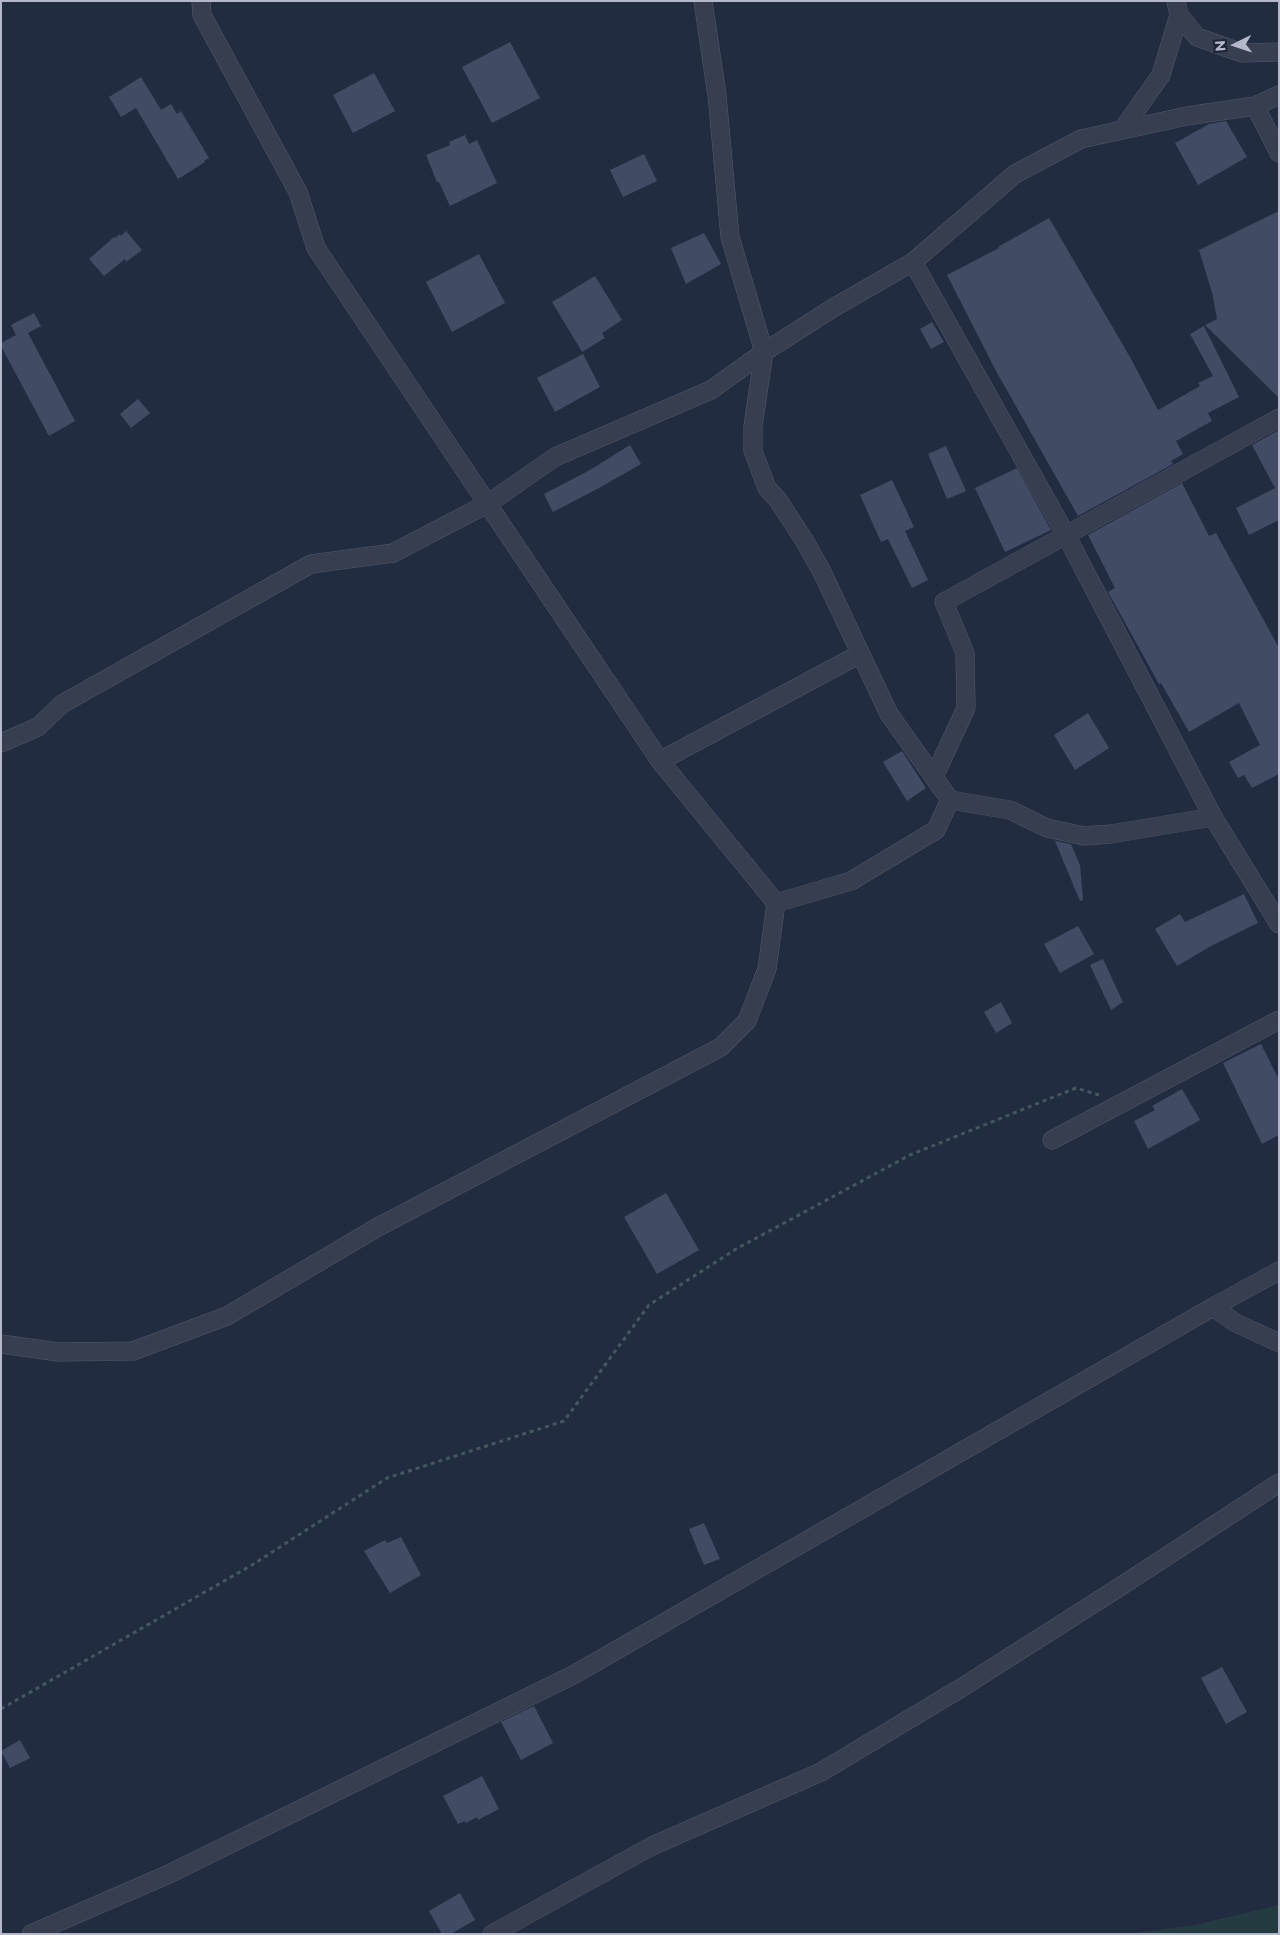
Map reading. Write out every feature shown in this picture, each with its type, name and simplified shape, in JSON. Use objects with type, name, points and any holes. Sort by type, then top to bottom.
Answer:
[{"type":"street","points":[[1,1344],[58,1352],[133,1351],[227,1316],[378,1227],[721,1047],[747,1021],[767,969],[776,903],[660,761],[316,248],[298,192],[202,15],[201,1]]},
{"type":"street","points":[[703,1],[716,95],[730,237],[764,352],[753,426],[753,451],[767,488],[778,500],[822,572],[889,714],[950,800],[1010,810],[1047,828],[1084,836],[1111,834],[1213,818]]},
{"type":"street","points":[[1178,8],[1197,37],[1242,53],[1279,52]]},
{"type":"street","points":[[1123,130],[1161,75],[1178,8]]},
{"type":"street","points":[[1,743],[38,727],[62,704],[310,564],[393,553],[488,503],[555,457],[711,390],[764,352],[833,308],[913,262],[1015,174],[1080,139],[1187,116],[1255,106],[1279,95]]},
{"type":"street","points":[[1255,106],[1279,154]]},
{"type":"street","points":[[913,262],[1066,535],[1213,818],[1279,924]]},
{"type":"street","points":[[934,777],[966,708],[965,653],[944,602],[1279,418]]},
{"type":"street","points":[[660,761],[860,654]]},
{"type":"street","points":[[776,903],[851,881],[936,830],[950,800]]},
{"type":"street","points":[[1052,1140],[1279,1020]]},
{"type":"street","points":[[31,1934],[169,1874],[575,1674],[1213,1307],[1279,1271]]},
{"type":"street","points":[[1213,1307],[1236,1323],[1279,1343]]},
{"type":"street","points":[[492,1934],[652,1846],[821,1772],[961,1688],[1279,1483]]},
{"type":"path","points":[[1,1709],[252,1565],[387,1478],[564,1421],[649,1305],[736,1249],[893,1164],[910,1155],[1076,1088],[1123,1102]]},
{"type":"shaded area","points":[[1279,1905],[1279,1934],[1128,1934],[1195,1925]]},
{"type":"building","points":[[510,42],[540,98],[492,123],[462,67]]},
{"type":"building","points":[[374,73],[395,111],[353,133],[333,95]]},
{"type":"building","points":[[141,77],[161,110],[171,104],[177,114],[181,111],[209,158],[178,179],[136,108],[121,117],[109,97]]},
{"type":"building","points":[[1226,121],[1247,157],[1198,185],[1175,143],[1209,124]]},
{"type":"building","points":[[465,135],[469,144],[477,140],[497,183],[450,206],[439,182],[437,182],[426,155],[450,145],[449,142]]},
{"type":"building","points":[[644,154],[657,181],[623,197],[610,170]]},
{"type":"building","points":[[1279,211],[1279,398],[1205,325],[1217,319],[1213,296],[1199,250]]},
{"type":"building","points":[[1049,218],[1130,357],[1158,410],[1200,386],[1198,383],[1213,376],[1190,334],[1204,326],[1239,397],[1208,413],[1212,421],[1176,441],[1183,454],[1171,461],[1173,464],[1078,516],[996,371],[947,275],[999,248]]},
{"type":"building","points":[[126,231],[142,250],[126,262],[125,259],[104,276],[89,259],[114,237],[120,234],[121,236]]},
{"type":"building","points":[[704,233],[721,264],[686,284],[671,248]]},
{"type":"building","points":[[479,254],[505,303],[452,332],[426,282]]},
{"type":"building","points":[[595,276],[622,320],[602,333],[605,338],[582,352],[552,302]]},
{"type":"building","points":[[34,313],[41,326],[28,333],[75,421],[49,436],[1,346],[1,343],[16,335],[11,325]]},
{"type":"building","points":[[932,322],[944,342],[931,349],[920,329]]},
{"type":"building","points":[[583,354],[600,387],[555,412],[537,378]]},
{"type":"building","points":[[138,399],[150,413],[131,428],[120,414]]},
{"type":"building","points":[[1279,430],[1279,520],[1249,535],[1236,508],[1275,488],[1252,445]]},
{"type":"building","points":[[630,445],[641,464],[553,512],[544,494],[590,470]]},
{"type":"building","points":[[946,446],[966,491],[947,499],[928,454]]},
{"type":"building","points":[[1017,468],[1051,530],[1005,552],[975,488]]},
{"type":"building","points":[[892,480],[914,527],[905,531],[928,580],[912,588],[888,539],[881,542],[860,495]]},
{"type":"building","points":[[1182,483],[1209,536],[1216,533],[1279,648],[1279,774],[1252,788],[1244,775],[1238,778],[1229,762],[1260,745],[1239,703],[1189,732],[1161,683],[1159,684],[1108,592],[1115,588],[1088,535]]},
{"type":"building","points":[[1088,713],[1109,748],[1075,770],[1054,735]]},
{"type":"building","points":[[902,751],[926,788],[907,801],[883,762]]},
{"type":"building","points":[[1055,841],[1071,844],[1080,865],[1083,900],[1080,901]]},
{"type":"building","points":[[1244,894],[1258,923],[1211,946],[1177,966],[1155,929],[1180,914],[1185,922]]},
{"type":"building","points":[[1078,926],[1094,954],[1060,973],[1044,944]]},
{"type":"building","points":[[1103,959],[1123,1002],[1111,1010],[1090,965]]},
{"type":"building","points":[[1001,1002],[1012,1023],[996,1033],[984,1012]]},
{"type":"building","points":[[1261,1044],[1279,1080],[1279,1135],[1262,1144],[1223,1063]]},
{"type":"building","points":[[1182,1089],[1200,1120],[1148,1149],[1134,1121],[1155,1110],[1152,1106]]},
{"type":"building","points":[[666,1193],[699,1250],[657,1274],[624,1217]]},
{"type":"building","points":[[704,1523],[720,1559],[704,1565],[689,1529]]},
{"type":"building","points":[[401,1537],[421,1575],[390,1593],[364,1551],[385,1540],[387,1543]]},
{"type":"building","points":[[1222,1667],[1247,1712],[1226,1724],[1201,1678]]},
{"type":"building","points":[[534,1706],[553,1743],[521,1760],[501,1722]]},
{"type":"building","points":[[20,1740],[30,1758],[10,1768],[1,1751]]},
{"type":"building","points":[[482,1776],[499,1809],[478,1820],[477,1817],[466,1823],[465,1821],[458,1824],[443,1796]]},
{"type":"building","points":[[460,1893],[475,1920],[451,1934],[442,1934],[429,1911]]}]
